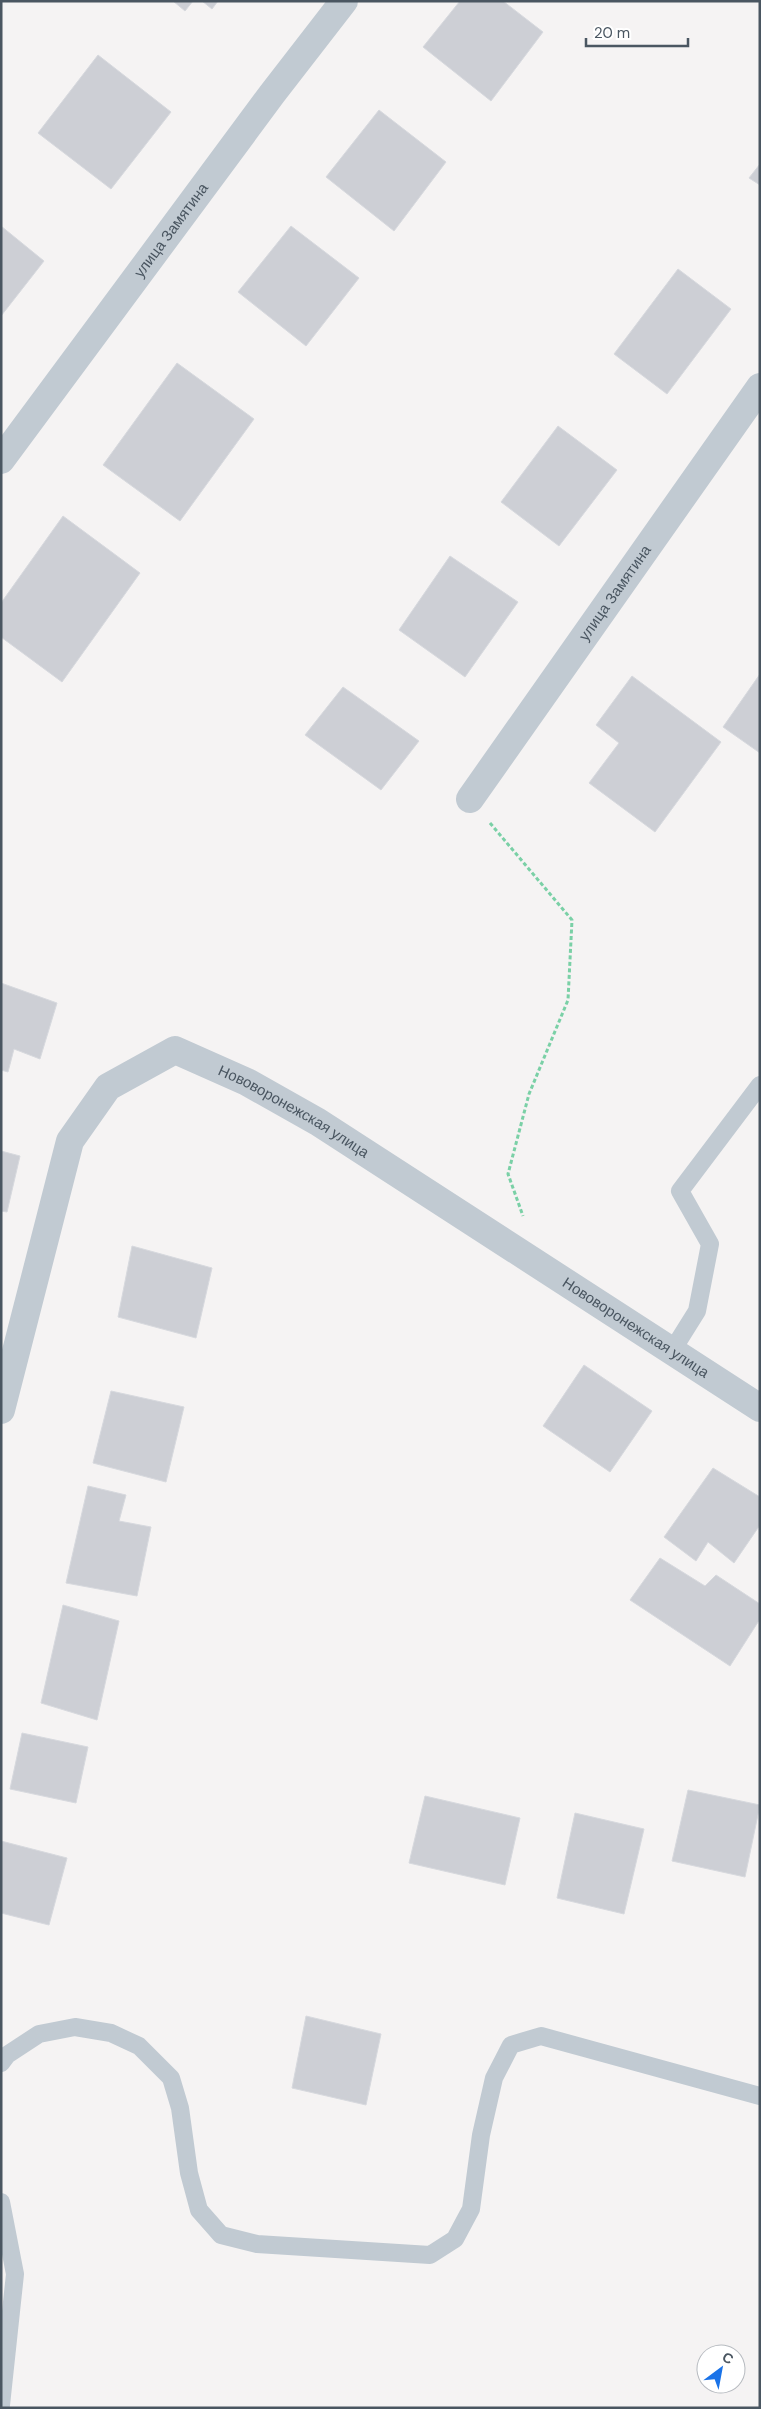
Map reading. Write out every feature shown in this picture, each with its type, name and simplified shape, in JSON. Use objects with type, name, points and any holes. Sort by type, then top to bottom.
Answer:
[{"type":"street","name":"улица Замятина","points":[[1,460],[272,94],[344,1]]},
{"type":"street","name":"улица Замятина","points":[[470,799],[760,386]]},
{"type":"street","name":"Нововоронежская улица","points":[[1,1410],[70,1141],[108,1087],[175,1050],[247,1082],[318,1122],[760,1408]]},
{"type":"lane","points":[[672,1351],[697,1310],[710,1244],[680,1191],[760,1085]]},
{"type":"lane","points":[[1,2063],[7,2055],[39,2034],[74,2027],[111,2033],[139,2046],[171,2078],[180,2108],[189,2173],[199,2210],[221,2235],[257,2244],[430,2255],[455,2239],[471,2209],[481,2135],[494,2078],[511,2045],[541,2036],[760,2096]]},
{"type":"lane","points":[[1,2202],[15,2274],[1,2405]]},
{"type":"path","points":[[470,799],[572,920],[568,1000],[529,1094],[508,1174],[521,1204],[532,1260]]},
{"type":"building","points":[[173,1],[193,1],[185,11]]},
{"type":"building","points":[[202,1],[218,1],[212,9]]},
{"type":"building","points":[[460,1],[503,1],[543,32],[491,101],[423,47]]},
{"type":"building","points":[[98,55],[171,112],[111,189],[38,133]]},
{"type":"building","points":[[379,110],[446,162],[394,231],[326,177]]},
{"type":"building","points":[[760,164],[760,185],[749,178]]},
{"type":"building","points":[[1,226],[44,261],[1,316]]},
{"type":"building","points":[[291,226],[359,278],[306,346],[238,292]]},
{"type":"building","points":[[678,269],[731,309],[667,394],[614,354]]},
{"type":"building","points":[[177,363],[254,419],[180,521],[103,465]]},
{"type":"building","points":[[558,426],[617,470],[559,546],[501,502]]},
{"type":"building","points":[[63,516],[140,573],[62,682],[1,637],[1,603]]},
{"type":"building","points":[[450,556],[518,602],[465,677],[399,630]]},
{"type":"building","points":[[760,674],[760,753],[723,727]]},
{"type":"building","points":[[632,676],[721,742],[655,832],[589,783],[619,743],[596,725]]},
{"type":"building","points":[[343,687],[419,741],[381,790],[305,735]]},
{"type":"building","points":[[1,983],[57,1003],[40,1059],[14,1049],[8,1072],[1,1070]]},
{"type":"building","points":[[1,1151],[20,1156],[7,1212],[1,1211]]},
{"type":"building","points":[[132,1246],[212,1268],[196,1338],[118,1317]]},
{"type":"building","points":[[584,1365],[652,1411],[610,1472],[543,1426]]},
{"type":"building","points":[[111,1391],[184,1407],[166,1482],[93,1463]]},
{"type":"building","points":[[713,1468],[760,1497],[760,1525],[734,1563],[708,1542],[696,1561],[664,1537]]},
{"type":"building","points":[[88,1486],[126,1495],[119,1521],[151,1527],[137,1596],[66,1583]]},
{"type":"building","points":[[660,1558],[705,1586],[716,1575],[760,1604],[760,1619],[730,1666],[630,1600]]},
{"type":"building","points":[[63,1605],[119,1621],[97,1720],[41,1703]]},
{"type":"building","points":[[22,1733],[88,1747],[76,1803],[10,1789]]},
{"type":"building","points":[[688,1790],[760,1805],[745,1877],[672,1861]]},
{"type":"building","points":[[425,1796],[520,1818],[505,1885],[409,1863]]},
{"type":"building","points":[[575,1813],[644,1829],[624,1914],[557,1898]]},
{"type":"building","points":[[1,1841],[67,1858],[49,1925],[1,1913]]},
{"type":"building","points":[[306,2016],[381,2034],[366,2105],[292,2088]]}]
